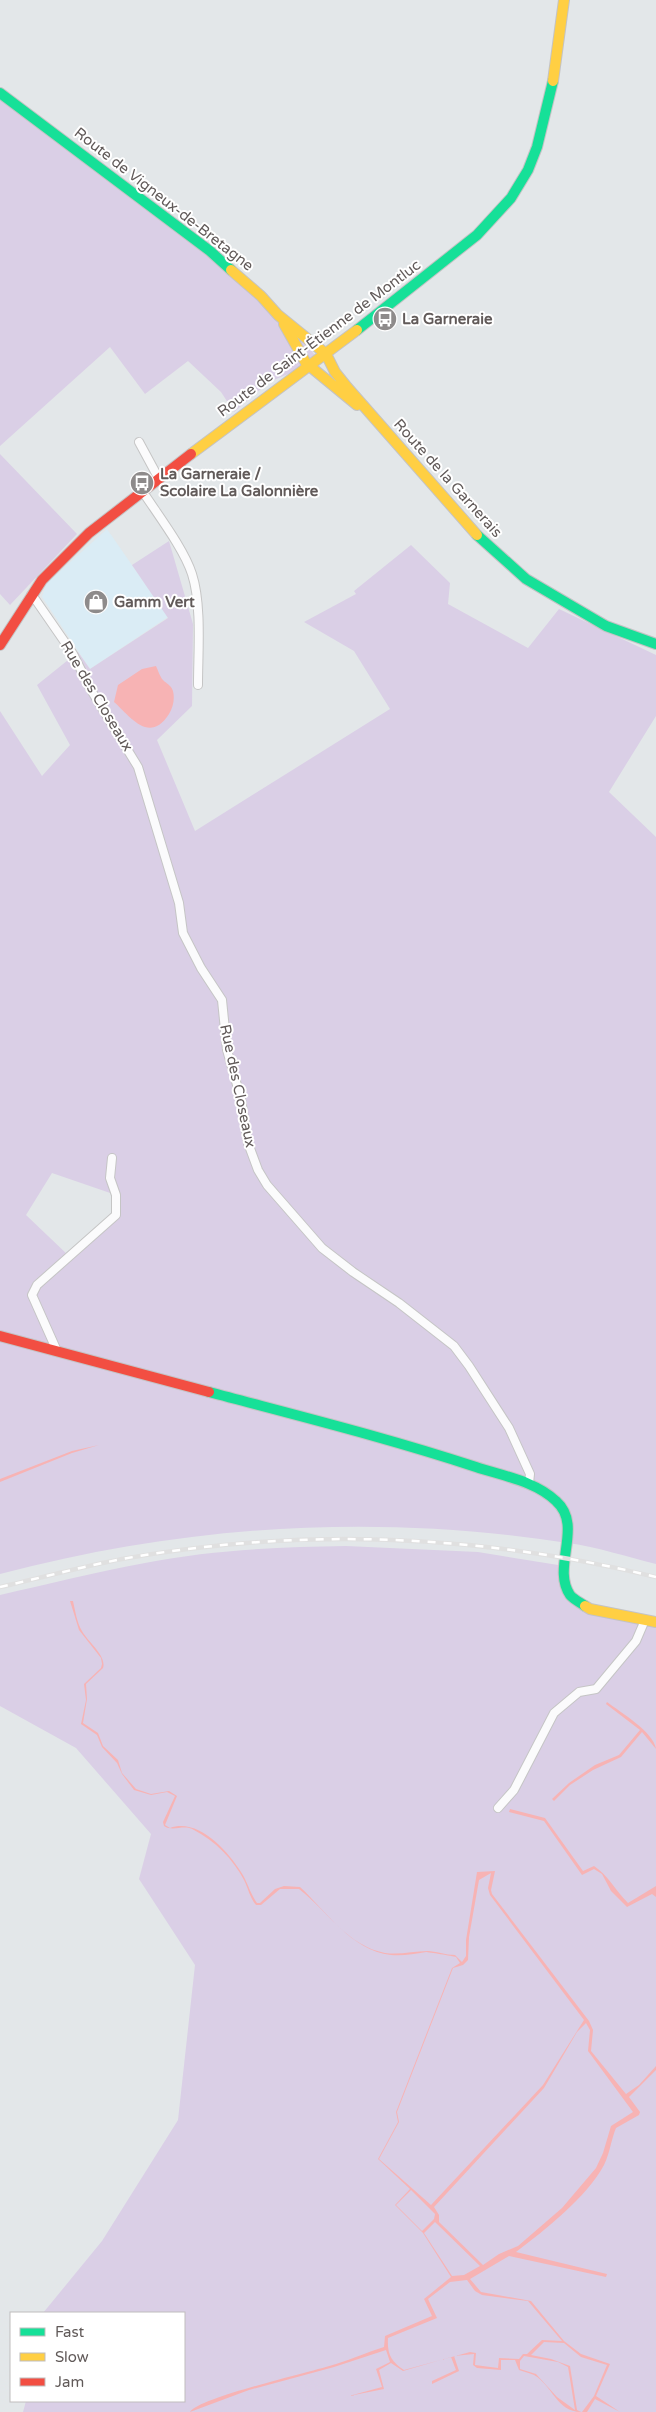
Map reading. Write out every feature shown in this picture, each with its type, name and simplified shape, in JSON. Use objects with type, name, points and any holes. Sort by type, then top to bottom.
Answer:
[{"type":"main road","name":"Route de Saint-Étienne de Montluc","points":[[2,639],[31,595],[54,566],[89,533],[310,367],[477,236],[515,191],[530,164],[545,124],[551,97],[564,0]]},
{"type":"main road","name":"Route de Vigneux-de-Bretagne","points":[[0,93],[210,250],[261,296],[278,315],[326,354]]},
{"type":"main road","name":"Route de la Garnerais","points":[[278,315],[310,367],[374,418]]},
{"type":"main road","name":"Route de la Garnerais","points":[[326,354],[335,372],[470,528],[526,579],[606,626],[656,644]]},
{"type":"main road","points":[[0,1336],[415,1447],[529,1483],[546,1491],[561,1506],[568,1524],[564,1584],[574,1601],[600,1612],[656,1622]]},
{"type":"street","points":[[139,442],[159,479]]},
{"type":"street","points":[[143,492],[188,562],[193,576],[199,626],[198,685]]},
{"type":"street","name":"Rue des Closeaux","points":[[31,595],[36,598],[73,654],[96,698],[138,767],[179,903],[183,933],[200,968],[222,1000],[227,1050],[241,1099],[248,1142],[258,1170],[267,1185],[322,1248],[353,1272],[399,1303],[454,1346],[469,1366],[508,1428],[530,1474],[529,1483]]},
{"type":"street","points":[[57,1351],[32,1296],[37,1285],[116,1215],[116,1195],[110,1178],[112,1158]]},
{"type":"street","points":[[498,1808],[514,1790],[554,1714],[579,1692],[596,1689],[636,1641],[644,1620]]},
{"type":"shaded area","points":[[0,88],[210,251],[300,335],[319,361],[269,382],[234,412],[221,392],[188,361],[145,394],[110,347],[0,446]]},
{"type":"shaded area","points":[[0,454],[77,534],[10,605],[0,594]]},
{"type":"shaded area","points":[[107,529],[168,617],[90,669],[42,597],[46,584]]},
{"type":"shaded area","points":[[169,541],[193,624],[192,706],[157,740],[195,831],[390,709],[354,651],[304,622],[356,594],[354,591],[411,545],[450,583],[448,604],[528,648],[559,609],[656,655],[656,716],[609,792],[656,837],[656,1564],[579,1545],[496,1534],[424,1528],[353,1527],[282,1529],[211,1535],[141,1544],[70,1557],[0,1574],[0,711],[42,776],[70,745],[37,685],[78,652],[90,669],[168,618],[132,565]],"holes":[[[52,1173],[116,1195],[116,1215],[69,1256],[26,1215]]]},
{"type":"shaded area","points":[[156,666],[162,679],[172,689],[174,694],[173,703],[172,709],[162,723],[147,728],[133,720],[114,702],[118,685],[142,669]]},
{"type":"shaded area","points":[[99,1445],[72,1453],[0,1482],[0,1479],[72,1451]]},
{"type":"shaded area","points":[[346,1546],[478,1552],[558,1565],[563,1569],[574,1601],[656,1622],[656,2412],[23,2412],[26,2402],[185,2402],[185,2312],[44,2312],[102,2241],[178,2120],[195,1965],[139,1879],[151,1834],[76,1748],[0,1706],[0,1595],[108,1570],[170,1559],[270,1548]]},
{"type":"shaded area","points":[[70,1601],[73,1601],[80,1628],[100,1654],[103,1663],[103,1668],[86,1684],[87,1699],[83,1723],[98,1733],[103,1746],[118,1760],[122,1773],[136,1789],[151,1794],[169,1791],[177,1796],[165,1825],[170,1828],[164,1826],[163,1822],[175,1796],[167,1792],[151,1795],[134,1790],[122,1774],[117,1763],[102,1747],[97,1735],[81,1724],[86,1700],[84,1684],[101,1668],[101,1658],[79,1630]]},
{"type":"shaded area","points":[[607,1702],[643,1729],[654,1743],[656,1749],[642,1732],[621,1757],[593,1770],[570,1785],[554,1801],[552,1799],[569,1783],[595,1765],[619,1755],[640,1730],[606,1704]]},
{"type":"shaded area","points":[[510,1809],[545,1818],[583,1871],[594,1866],[603,1874],[628,1903],[656,1886],[656,1897],[652,1894],[627,1907],[611,1891],[602,1874],[594,1869],[582,1875],[544,1821],[509,1812]]},
{"type":"shaded area","points":[[181,1826],[191,1828],[211,1838],[235,1863],[243,1876],[257,1903],[260,1903],[275,1889],[284,1886],[300,1887],[337,1925],[299,1889],[280,1889],[261,1905],[256,1905],[240,1872],[229,1858],[202,1834],[186,1828],[170,1828]]},
{"type":"shaded area","points":[[495,1871],[491,1890],[492,1894],[589,2021],[593,2030],[591,2051],[626,2094],[639,2085],[656,2066],[656,2070],[629,2097],[640,2112],[639,2115],[616,2128],[606,2160],[597,2177],[576,2201],[540,2234],[516,2252],[607,2274],[606,2277],[509,2256],[470,2279],[481,2292],[531,2301],[564,2341],[581,2354],[610,2364],[596,2396],[620,2412],[595,2399],[587,2412],[582,2412],[594,2396],[607,2365],[581,2357],[564,2343],[544,2342],[531,2355],[551,2359],[570,2366],[577,2410],[581,2412],[566,2408],[540,2379],[519,2370],[515,2360],[501,2360],[501,2370],[477,2368],[473,2365],[474,2354],[456,2356],[470,2352],[476,2353],[475,2365],[498,2368],[499,2358],[519,2359],[542,2340],[562,2341],[528,2301],[482,2295],[475,2291],[467,2280],[450,2282],[428,2299],[437,2318],[388,2338],[388,2348],[391,2357],[404,2370],[441,2360],[403,2371],[391,2363],[379,2370],[384,2389],[349,2396],[382,2387],[376,2369],[390,2362],[386,2350],[334,2367],[249,2390],[190,2412],[198,2406],[234,2392],[336,2364],[384,2347],[385,2336],[432,2316],[424,2299],[451,2277],[423,2233],[395,2205],[410,2189],[378,2159],[398,2122],[396,2112],[452,1968],[460,1963],[456,1957],[428,1952],[391,1955],[377,1952],[364,1946],[352,1938],[339,1927],[360,1943],[385,1953],[431,1951],[455,1955],[462,1962],[466,1956],[466,1940],[477,1872]],"holes":[[[491,1873],[488,1888],[490,1895],[584,2020],[543,2085],[431,2205],[379,2159],[399,2122],[397,2112],[453,1968],[463,1965],[468,1960],[469,1937],[479,1880]],[[586,2023],[590,2030],[588,2051],[633,2112],[611,2126],[603,2153],[596,2168],[562,2208],[518,2246],[499,2254],[483,2265],[439,2222],[439,2215],[434,2207],[544,2088],[577,2032]],[[411,2190],[435,2214],[434,2219],[422,2231],[396,2205]],[[435,2222],[480,2266],[464,2275],[452,2276],[424,2233]],[[524,2356],[558,2362],[568,2367],[575,2410],[557,2397],[536,2374],[520,2369],[520,2361]]]},
{"type":"shaded area","points":[[454,2356],[459,2371],[432,2384],[432,2381],[456,2370],[451,2357]]},
{"type":"railway","points":[[0,1587],[122,1559],[189,1549],[256,1542],[323,1539],[457,1544],[590,1563],[656,1577]]},
{"type":"traffic: fast","points":[[357,330],[477,235],[511,198],[528,170],[537,147],[553,81]]},
{"type":"traffic: fast","points":[[0,93],[210,251],[231,270]]},
{"type":"traffic: fast","points":[[477,535],[526,579],[606,626],[656,644]]},
{"type":"traffic: fast","points":[[209,1392],[410,1446],[518,1480],[548,1494],[564,1511],[567,1522],[565,1584],[570,1595],[585,1606]]},
{"type":"traffic: slow","points":[[553,81],[564,0]]},
{"type":"traffic: slow","points":[[231,270],[261,296],[278,315],[326,354],[335,372],[347,387],[477,535]]},
{"type":"traffic: slow","points":[[284,324],[306,363],[357,405]]},
{"type":"traffic: slow","points":[[191,454],[357,330]]},
{"type":"traffic: slow","points":[[585,1606],[590,1609],[656,1622]]},
{"type":"traffic: jam","points":[[0,645],[42,580],[89,533],[191,454]]},
{"type":"traffic: jam","points":[[0,1336],[209,1392]]},
{"type":"place","name":"La Garneraie","points":[[385,319]]},
{"type":"place","name":"La Garneraie / Scolaire La Galonnière","points":[[142,483]]},
{"type":"place","name":"Gamm Vert","points":[[96,602]]}]
